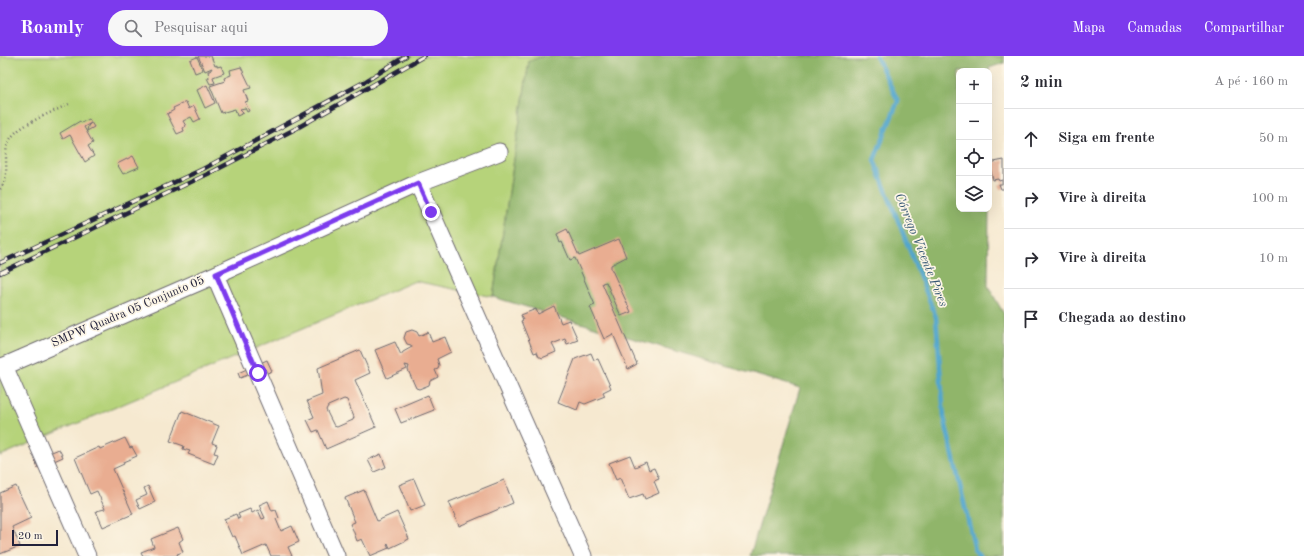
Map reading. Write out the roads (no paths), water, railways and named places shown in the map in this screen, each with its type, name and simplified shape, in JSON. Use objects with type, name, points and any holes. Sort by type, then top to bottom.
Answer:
[{"type":"street","name":"SMPW Quadra 05 Conjunto 05","points":[[2,367],[216,274],[418,183],[499,152]]},
{"type":"street","points":[[418,183],[583,556]]},
{"type":"street","points":[[216,274],[336,556]]},
{"type":"street","points":[[2,367],[86,556]]},
{"type":"waterway","name":"Córrego Vicente Pires","points":[[876,56],[898,101],[874,160],[936,317],[944,417],[975,550],[979,556]]},
{"type":"railway","points":[[0,263],[203,169],[366,81],[406,56]]},
{"type":"railway","points":[[0,273],[214,171],[297,128],[424,56]]}]
